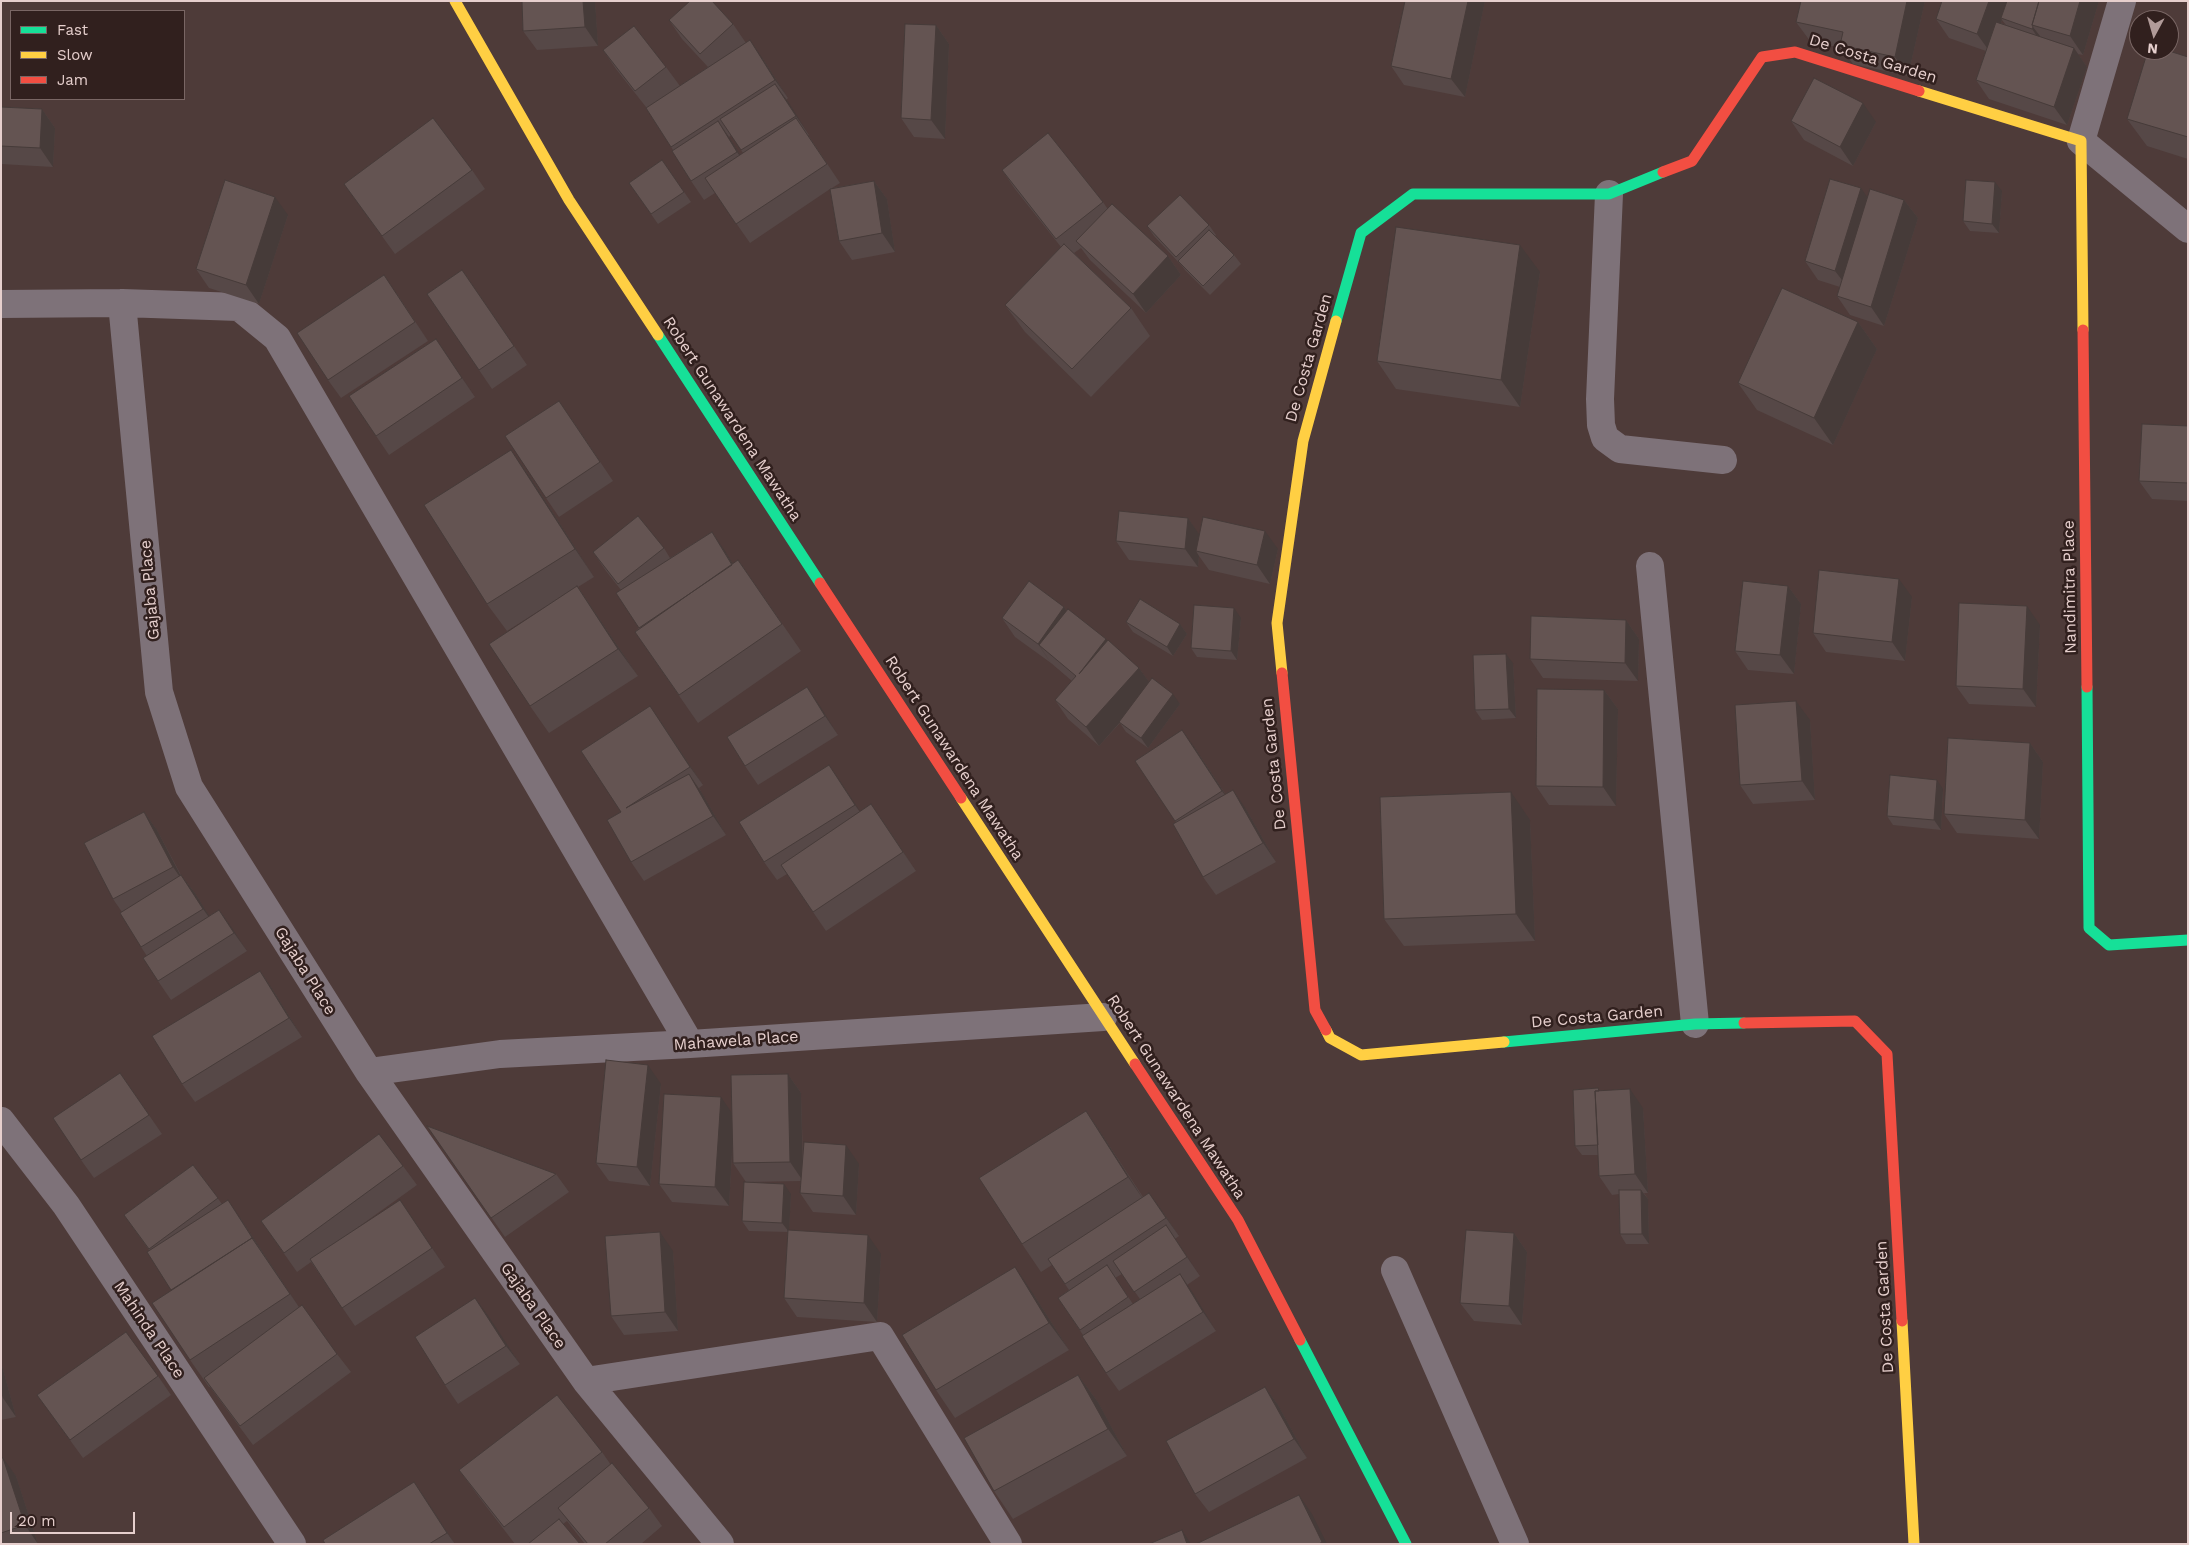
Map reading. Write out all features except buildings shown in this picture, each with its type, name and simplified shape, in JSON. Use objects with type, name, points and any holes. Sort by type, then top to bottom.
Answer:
[{"type":"street","name":"Robert Gunawardena Mawatha","points":[[455,1],[569,200],[1238,1220],[1406,1544]]},
{"type":"street","points":[[2122,1],[2082,141],[2188,229]]},
{"type":"street","name":"De Costa Garden","points":[[1914,1544],[1887,1054],[1855,1022],[1694,1024],[1361,1055],[1330,1038],[1315,1010],[1277,623],[1303,441],[1361,233],[1413,194],[1609,194],[1692,161],[1762,57],[1795,52],[2082,141]]},
{"type":"street","name":"Nandimitra Place","points":[[2082,141],[2090,928],[2109,945],[2188,940]]},
{"type":"street","points":[[1609,194],[1600,399],[1601,425],[1605,438],[1620,449],[1723,460]]},
{"type":"street","points":[[1,304],[122,303],[239,307],[276,338],[690,1044]]},
{"type":"street","name":"Gajaba Place","points":[[122,303],[159,692],[188,787],[369,1072],[586,1381],[720,1544]]},
{"type":"street","points":[[1650,566],[1694,1024]]},
{"type":"street","name":"Mahawela Place","points":[[369,1072],[500,1054],[690,1044],[1104,1017]]},
{"type":"street","name":"Mahinda Place","points":[[1,1121],[66,1204],[292,1544]]},
{"type":"street","points":[[1395,1270],[1515,1544]]},
{"type":"street","points":[[586,1381],[880,1336],[1008,1544]]},
{"type":"traffic: fast","points":[[1336,321],[1361,233],[1413,194],[1609,194],[1663,172]]},
{"type":"traffic: fast","points":[[658,335],[820,583]]},
{"type":"traffic: fast","points":[[2087,687],[2089,928],[2109,945],[2188,940]]},
{"type":"traffic: fast","points":[[1504,1042],[1695,1024],[1744,1023]]},
{"type":"traffic: fast","points":[[1300,1340],[1406,1544]]},
{"type":"traffic: slow","points":[[455,1],[569,200],[658,335]]},
{"type":"traffic: slow","points":[[1919,91],[2081,141],[2083,330]]},
{"type":"traffic: slow","points":[[1282,673],[1277,623],[1303,441],[1336,321]]},
{"type":"traffic: slow","points":[[961,798],[1135,1064]]},
{"type":"traffic: slow","points":[[1326,1030],[1330,1038],[1361,1055],[1504,1042]]},
{"type":"traffic: slow","points":[[1902,1321],[1914,1544]]},
{"type":"traffic: jam","points":[[1663,172],[1692,161],[1762,57],[1795,52],[1919,91]]},
{"type":"traffic: jam","points":[[2083,330],[2087,687]]},
{"type":"traffic: jam","points":[[820,583],[961,798]]},
{"type":"traffic: jam","points":[[1282,673],[1315,1010],[1326,1030]]},
{"type":"traffic: jam","points":[[1744,1023],[1855,1021],[1887,1054],[1902,1321]]},
{"type":"traffic: jam","points":[[1135,1064],[1238,1220],[1300,1340]]}]
